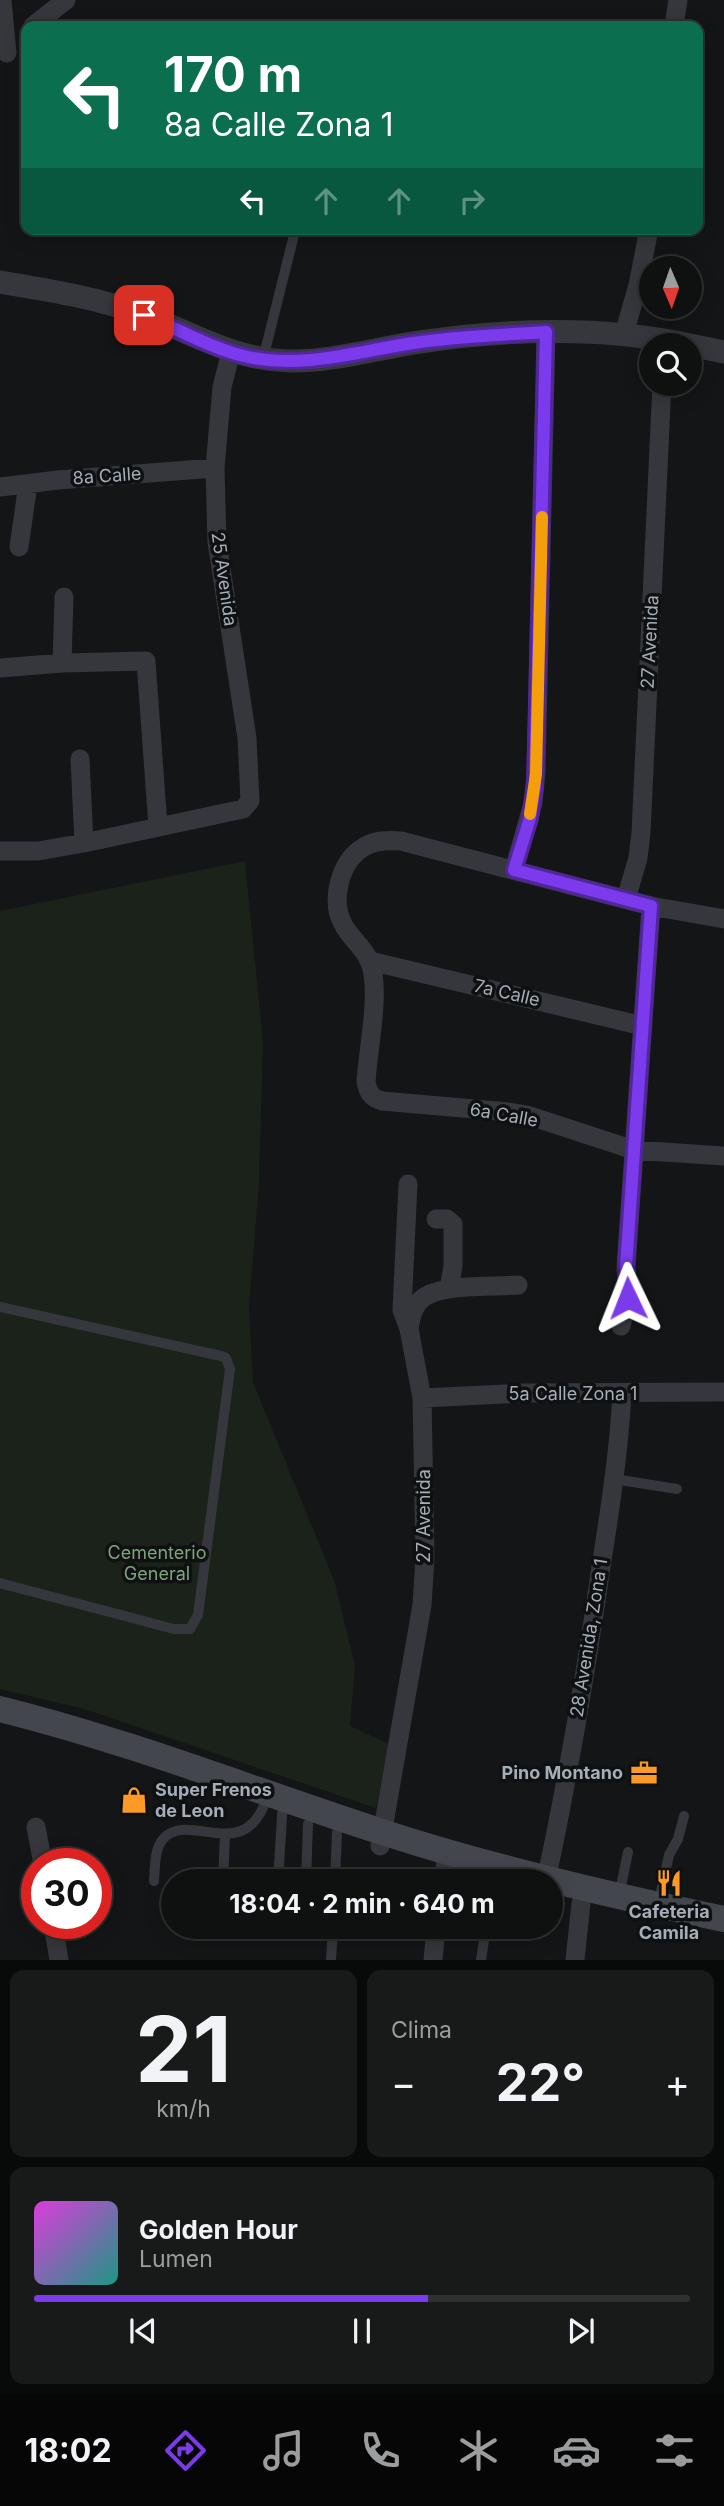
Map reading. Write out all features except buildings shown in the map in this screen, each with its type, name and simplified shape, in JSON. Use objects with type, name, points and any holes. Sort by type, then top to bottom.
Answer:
[{"type":"main road","points":[[0,1709],[146,1751],[274,1804],[308,1824],[380,1839]]},
{"type":"main road","points":[[0,1726],[103,1752],[274,1804],[380,1839],[446,1866]]},
{"type":"main road","points":[[563,1887],[658,1905],[707,1922],[724,1937]]},
{"type":"main road","points":[[563,1893],[581,1903],[707,1922]]},
{"type":"street","points":[[2,0],[4,57]]},
{"type":"street","points":[[39,21],[66,0]]},
{"type":"street","points":[[675,21],[678,0]]},
{"type":"street","points":[[4,57],[21,38]]},
{"type":"street","points":[[624,334],[638,285],[648,235]]},
{"type":"street","points":[[0,282],[109,304],[144,315],[231,352],[263,359],[323,359],[431,340],[546,332],[624,334],[639,337]]},
{"type":"street","points":[[514,870],[530,818],[535,786],[546,332]]},
{"type":"street","points":[[702,348],[724,352]]},
{"type":"street","name":"25 Avenida","points":[[158,827],[243,809],[250,802],[247,738],[218,553],[215,468],[222,387],[231,352]]},
{"type":"street","name":"27 Avenida","points":[[626,899],[638,858],[641,833],[661,396]]},
{"type":"street","name":"8a Calle","points":[[0,487],[215,468]]},
{"type":"street","points":[[19,547],[28,484]]},
{"type":"street","points":[[62,663],[64,597]]},
{"type":"street","points":[[0,668],[146,661],[158,827],[38,851],[0,851]]},
{"type":"street","points":[[80,759],[83,843]]},
{"type":"street","points":[[370,961],[342,923],[338,904],[340,879],[354,855],[364,847],[387,840],[401,841],[651,906],[724,919]]},
{"type":"street","points":[[621,1326],[628,1298],[626,1267],[651,906]]},
{"type":"street","name":"7a Calle","points":[[370,961],[643,1026]]},
{"type":"street","name":"6a Calle","points":[[370,961],[373,995],[366,1082],[371,1095],[382,1101],[527,1115],[634,1150],[724,1156]]},
{"type":"street","name":"27 Avenida","points":[[380,1839],[422,1597],[425,1523],[422,1398],[409,1329],[402,1310],[408,1184]]},
{"type":"street","points":[[436,1219],[447,1219],[453,1224],[453,1266],[449,1289]]},
{"type":"street","points":[[409,1329],[414,1310],[419,1301],[427,1295],[449,1289],[518,1285]]},
{"type":"street","name":"5a Calle Zona 1","points":[[422,1398],[523,1393],[724,1392]]},
{"type":"street","name":"28 Avenida, Zona 1","points":[[551,1869],[582,1692],[614,1479],[622,1393]]},
{"type":"street","points":[[36,1827],[40,1848]]},
{"type":"street","points":[[575,1960],[581,1903]]},
{"type":"street","points":[[55,1939],[59,1960]]},
{"type":"street","points":[[433,1960],[435,1939]]},
{"type":"lane","points":[[263,359],[294,235]]},
{"type":"lane","points":[[0,1307],[220,1356],[229,1362],[230,1369],[198,1615],[190,1629],[174,1629],[0,1584]]},
{"type":"lane","points":[[614,1479],[677,1489]]},
{"type":"lane","points":[[154,1881],[156,1856],[164,1837],[175,1831],[225,1834],[245,1829],[274,1804]]},
{"type":"lane","points":[[274,1804],[277,1869]]},
{"type":"lane","points":[[658,1905],[669,1855],[678,1839],[684,1816]]},
{"type":"lane","points":[[306,1869],[308,1824]]},
{"type":"lane","points":[[335,1869],[337,1832]]},
{"type":"lane","points":[[224,1869],[225,1834]]},
{"type":"lane","points":[[619,1896],[628,1852]]},
{"type":"lane","points":[[331,1960],[332,1939]]},
{"type":"lane","points":[[481,1960],[484,1939]]},
{"type":"green space","name":"Cementerio General","points":[[245,861],[263,1042],[259,1183],[249,1308],[253,1382],[335,1583],[355,1666],[350,1726],[389,1744],[376,1808],[84,1709],[0,1689],[0,911]]},
{"type":"slow traffic","points":[[530,814],[536,774],[542,517]]},
{"type":"place","name":"Pino Montano","points":[[644,1773]]},
{"type":"place","name":"Super Frenos de Leon","points":[[134,1800]]},
{"type":"place","name":"Cafeteria Camila","points":[[669,1883]]},
{"type":"route","points":[[144,315],[231,352],[247,357],[290,361],[323,359],[431,340],[546,332],[535,786],[530,818],[514,870],[651,906],[626,1267],[628,1298]]}]
